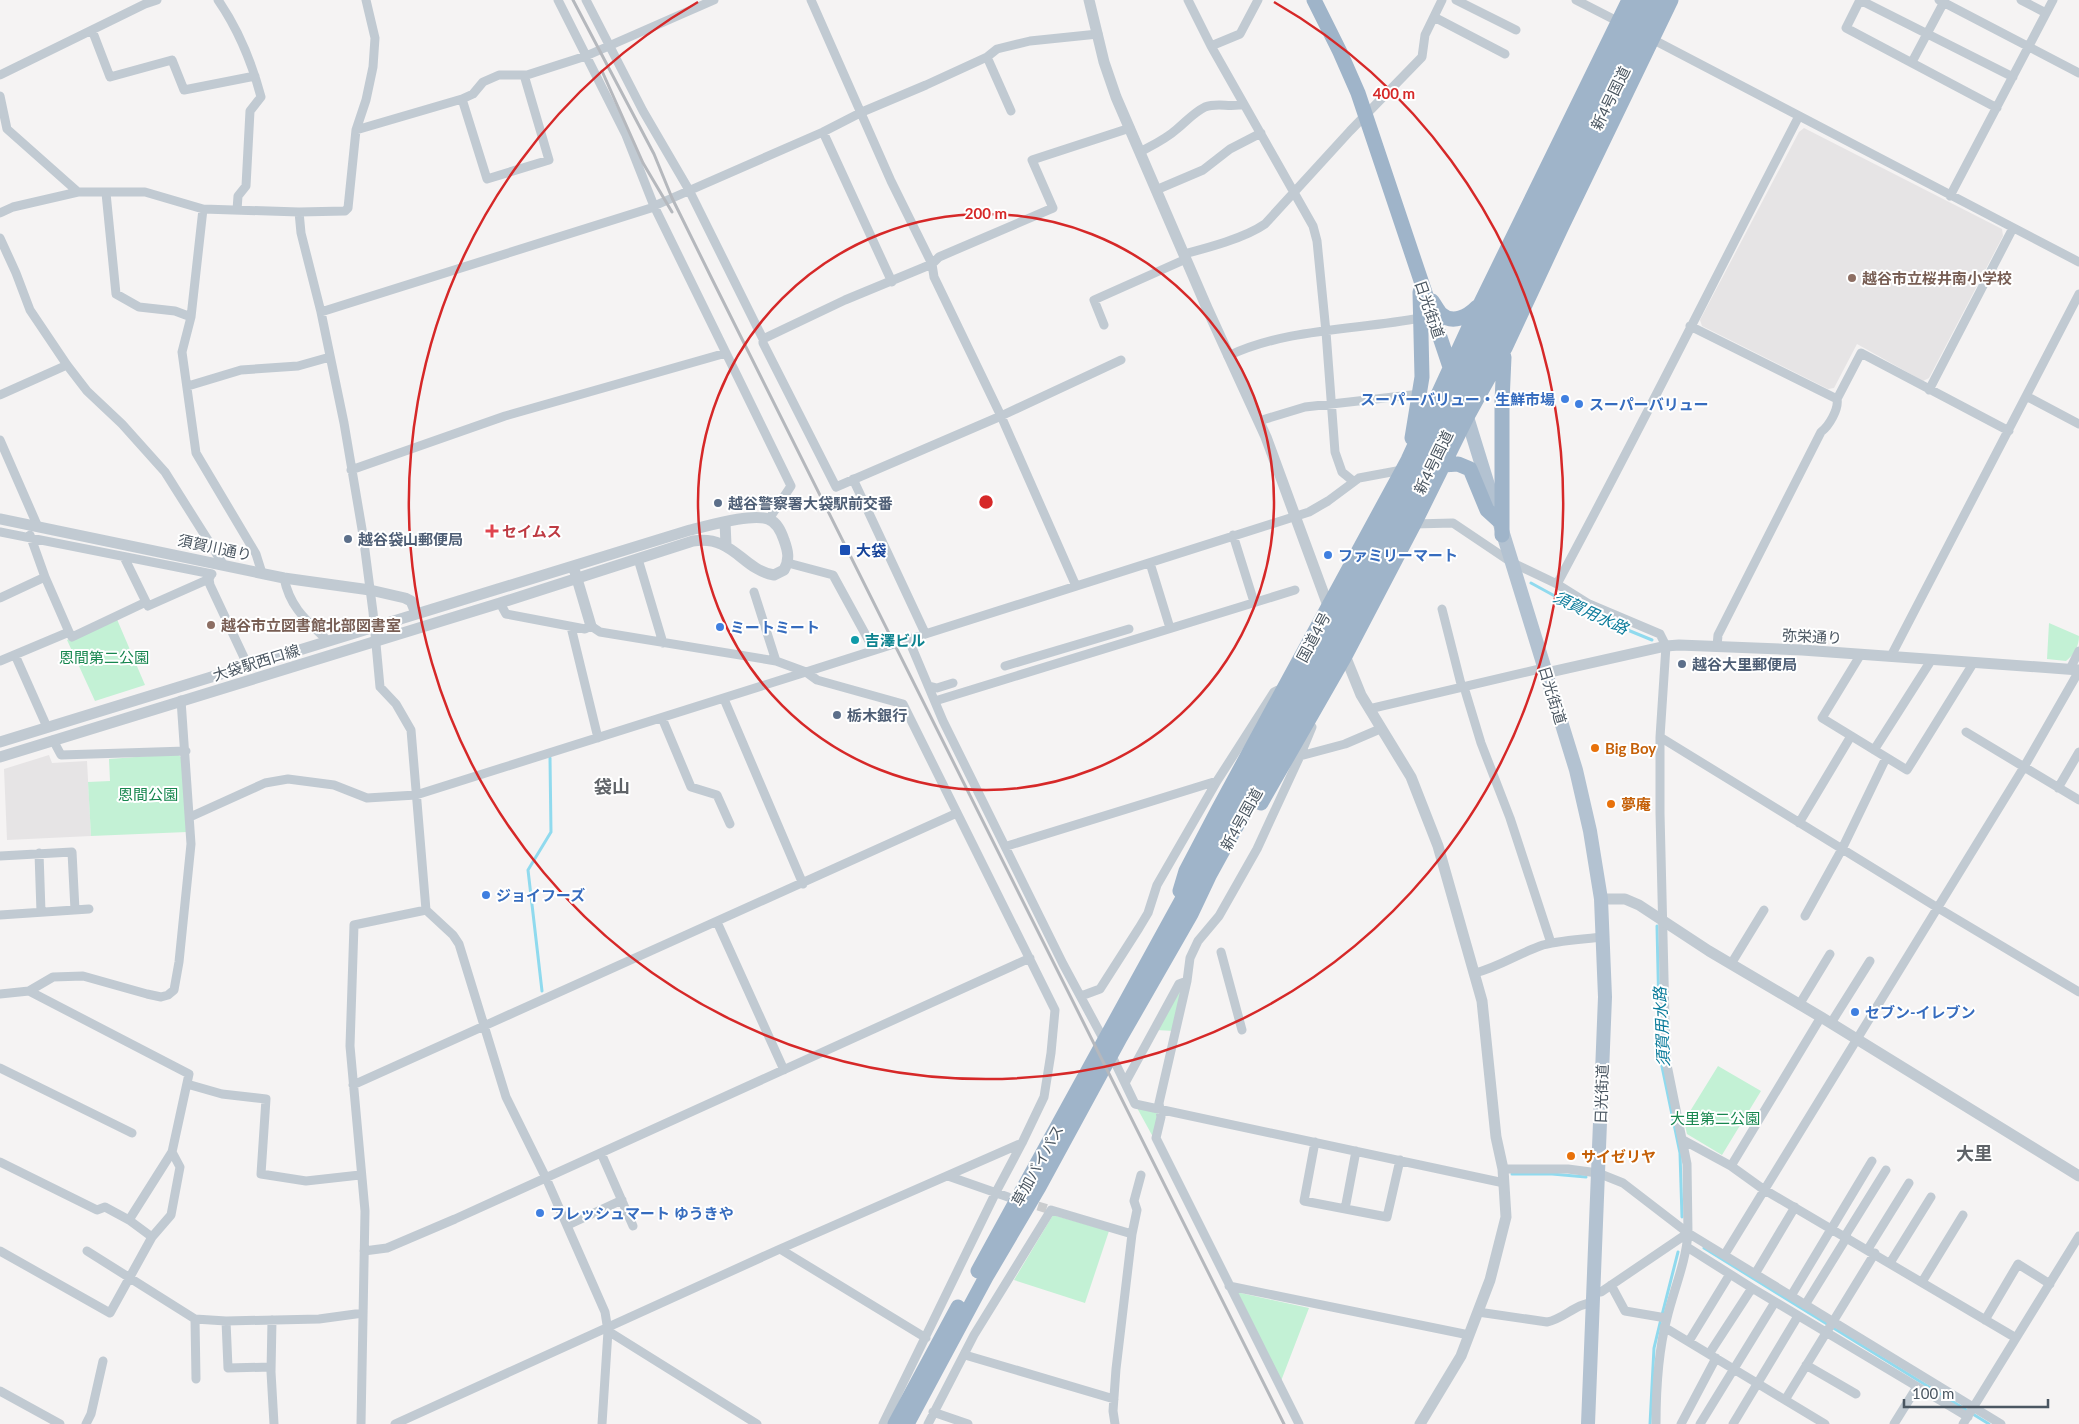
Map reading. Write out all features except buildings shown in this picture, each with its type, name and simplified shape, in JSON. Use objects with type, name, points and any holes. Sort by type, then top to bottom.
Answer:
[{"type":"highway","name":"日光街道","points":[[1314,0],[1349,72],[1366,116],[1467,417]]},
{"type":"highway","name":"国道4号","points":[[1178,905],[1186,871],[1405,465],[1480,304],[1629,0]]},
{"type":"highway","name":"新4号国道","points":[[1617,68],[1644,0]]},
{"type":"highway","name":"新4号国道","points":[[1191,914],[1617,68],[1656,0]]},
{"type":"highway","points":[[1191,914],[1217,880],[1345,656],[1467,417],[1505,348],[1547,256],[1671,0]]},
{"type":"highway","points":[[1421,283],[1442,315],[1448,318],[1468,317],[1480,304]]},
{"type":"highway","points":[[1405,465],[1420,394],[1422,358],[1421,283]]},
{"type":"highway","points":[[1500,528],[1502,376],[1505,348]]},
{"type":"highway","points":[[1443,465],[1458,464],[1470,470],[1487,510],[1500,528]]},
{"type":"highway","name":"新4号国道","points":[[1178,905],[1278,739]]},
{"type":"highway","name":"草加バイパス","points":[[907,1424],[986,1277],[1087,1101],[1117,1031],[1178,905]]},
{"type":"highway","name":"草加バイパス","points":[[895,1424],[1080,1087],[1191,914]]},
{"type":"main road","name":"日光街道","points":[[1467,417],[1580,788],[1590,831],[1601,899],[1605,997],[1588,1424]]},
{"type":"street","points":[[0,75],[145,4],[157,0]]},
{"type":"street","points":[[218,0],[230,17],[255,76],[260,97],[250,111],[246,186],[238,196],[237,210]]},
{"type":"street","points":[[0,213],[14,206],[78,192],[145,192],[203,209],[299,212],[345,211],[348,208],[356,130],[370,84],[375,38],[366,0]]},
{"type":"street","points":[[558,0],[626,135],[654,206],[791,486],[769,519]]},
{"type":"street","points":[[586,0],[642,111],[690,190],[763,339],[763,343],[836,487],[1001,416],[1117,362]]},
{"type":"street","points":[[356,130],[462,99],[473,94],[483,82],[500,75],[524,75],[586,56],[714,0]]},
{"type":"street","points":[[811,0],[891,181],[932,264],[934,277],[1001,416],[1076,586]]},
{"type":"street","points":[[1089,0],[1104,62],[1156,190],[1228,356],[1259,421],[1296,516],[1345,656],[1369,709],[1380,729],[1395,748],[1411,777],[1432,826],[1475,973],[1485,1019],[1496,1137],[1503,1169],[1506,1217],[1497,1258],[1461,1356],[1420,1424]]},
{"type":"street","points":[[1188,0],[1211,46],[1310,218],[1317,241],[1334,445],[1337,461],[1345,475],[1353,481]]},
{"type":"street","points":[[1211,46],[1240,34],[1258,0]]},
{"type":"street","points":[[1104,325],[1094,300],[1185,257],[1258,229],[1265,224],[1422,57],[1425,36],[1442,0]]},
{"type":"street","points":[[1456,0],[1516,30]]},
{"type":"street","points":[[1576,0],[1619,22]]},
{"type":"street","points":[[1996,108],[1846,28],[1860,0],[2012,77]]},
{"type":"street","points":[[2021,0],[2046,13]]},
{"type":"street","points":[[1950,196],[2053,0]]},
{"type":"street","points":[[1912,62],[1942,1],[2079,73]]},
{"type":"street","points":[[1434,17],[1505,54]]},
{"type":"street","points":[[92,30],[110,77],[172,60],[184,90],[255,76]]},
{"type":"street","points":[[321,312],[651,208],[987,57],[996,49],[1030,41],[1098,34]]},
{"type":"street","points":[[1652,40],[2079,262]]},
{"type":"street","points":[[987,57],[1011,111]]},
{"type":"street","points":[[462,99],[487,179],[549,160],[524,75]]},
{"type":"street","points":[[0,96],[7,129],[78,192]]},
{"type":"street","points":[[1140,152],[1162,141],[1194,113],[1206,107],[1215,104],[1235,107],[1244,104]]},
{"type":"street","points":[[1558,584],[1613,481],[1690,326],[1799,116]]},
{"type":"street","points":[[1569,125],[1602,142]]},
{"type":"street","points":[[763,339],[845,300],[932,264],[939,257],[1053,208],[1032,160],[1130,128]]},
{"type":"street","points":[[823,132],[892,282]]},
{"type":"street","points":[[1156,190],[1203,170],[1230,149],[1261,133]]},
{"type":"street","points":[[106,193],[116,294],[139,307],[175,311],[191,317]]},
{"type":"street","points":[[203,209],[191,317],[182,352],[196,453],[256,554],[262,572]]},
{"type":"street","points":[[299,212],[301,233],[321,312],[344,424],[363,535],[380,687],[396,704],[411,730],[426,910],[453,935],[459,944],[506,1097],[568,1225],[606,1312],[607,1329],[602,1424]]},
{"type":"street","points":[[1929,390],[2013,228]]},
{"type":"street","points":[[0,238],[30,310],[67,365],[87,392],[122,424],[165,472],[215,570],[210,585],[248,666]]},
{"type":"street","points":[[1513,239],[1547,256]]},
{"type":"street","points":[[1891,656],[2026,396],[2075,312],[2079,294]]},
{"type":"street","points":[[1228,356],[1282,338],[1420,318]]},
{"type":"street","points":[[1690,326],[1837,399]]},
{"type":"street","points":[[351,470],[505,416],[726,353]]},
{"type":"street","points":[[1717,646],[1718,636],[1821,432],[1825,429],[1838,404],[1837,399],[1861,354],[2009,431]]},
{"type":"street","points":[[188,386],[241,370],[298,366],[330,357]]},
{"type":"street","points":[[0,395],[67,365]]},
{"type":"street","points":[[1259,421],[1305,407],[1420,394]]},
{"type":"street","points":[[2026,396],[2079,424]]},
{"type":"street","points":[[0,440],[35,526],[30,538],[72,637],[146,602]]},
{"type":"street","points":[[190,817],[265,783],[288,779],[334,785],[368,798],[416,795],[724,699],[908,638],[1296,516],[1315,509],[1359,478],[1405,465]]},
{"type":"street","points":[[853,479],[924,633]]},
{"type":"street","points":[[756,518],[769,519],[781,532],[787,548],[788,563],[780,573],[770,574],[726,545],[692,536],[724,522],[756,518]]},
{"type":"street","name":"須賀川通り","points":[[0,519],[215,570],[262,572],[284,578],[370,590],[405,598],[411,601],[416,613]]},
{"type":"street","points":[[724,522],[726,545]]},
{"type":"street","points":[[1414,524],[1453,523],[1511,562],[1558,584],[1589,604],[1660,634],[1666,646],[1660,737],[1666,1060],[1687,1164],[1688,1233],[1687,1247],[1665,1323],[1660,1349],[1656,1424]]},
{"type":"street","points":[[0,532],[124,558],[215,570]]},
{"type":"street","points":[[1232,535],[1254,602]]},
{"type":"street","name":"大袋駅西口線","points":[[0,756],[577,579],[638,559],[692,536]]},
{"type":"street","name":"大袋駅西口線","points":[[0,742],[573,565],[692,536]]},
{"type":"street","points":[[124,558],[148,606],[215,570]]},
{"type":"street","points":[[638,559],[663,643]]},
{"type":"street","points":[[1150,562],[1170,628]]},
{"type":"street","points":[[788,563],[833,575],[874,650]]},
{"type":"street","points":[[573,565],[591,626],[600,632],[776,661],[806,672],[816,680],[903,704],[1055,1010],[1044,1097],[883,1424]]},
{"type":"street","points":[[0,598],[45,577]]},
{"type":"street","points":[[284,578],[287,593],[303,618],[328,641]]},
{"type":"street","points":[[934,701],[1295,590]]},
{"type":"street","points":[[754,592],[776,661]]},
{"type":"street","points":[[500,603],[506,614],[585,630],[591,626]]},
{"type":"street","points":[[1442,609],[1463,688],[1480,742],[1510,818],[1551,943]]},
{"type":"street","points":[[571,627],[598,738]]},
{"type":"street","points":[[1005,666],[1129,629]]},
{"type":"street","points":[[0,661],[69,632]]},
{"type":"street","points":[[908,638],[934,701],[1126,1083],[1134,1104],[1504,1183]]},
{"type":"street","name":"弥栄通り","points":[[1545,670],[1666,646],[1717,646],[1861,654],[2076,670]]},
{"type":"street","points":[[1057,651],[1060,662]]},
{"type":"street","points":[[1725,1254],[1763,1189],[2024,767],[2076,670],[2079,651]]},
{"type":"street","points":[[15,654],[47,727]]},
{"type":"street","points":[[1861,654],[1822,718],[1907,770],[1974,662]]},
{"type":"street","points":[[1874,750],[1932,659]]},
{"type":"street","points":[[1369,709],[1545,670]]},
{"type":"street","points":[[929,686],[937,688],[952,683]]},
{"type":"street","points":[[1081,996],[1100,989],[1148,913],[1157,885],[1217,781],[1274,692],[1286,686]]},
{"type":"street","points":[[1299,1424],[1156,1138],[1161,1117],[1159,1103],[1187,981],[1190,958],[1198,942],[1219,916],[1257,849],[1323,703],[1321,697]]},
{"type":"street","points":[[724,699],[802,884]]},
{"type":"street","points":[[0,994],[29,991],[53,978],[83,976],[147,994],[168,995],[174,990],[179,962],[191,844],[181,700]]},
{"type":"street","points":[[662,718],[691,787],[717,795],[730,824]]},
{"type":"street","points":[[1300,756],[1345,744],[1380,729]]},
{"type":"street","points":[[1966,732],[2079,800]]},
{"type":"street","points":[[1799,822],[1851,736]]},
{"type":"street","points":[[1660,737],[1938,908],[2079,992]]},
{"type":"street","points":[[53,740],[61,755],[186,751]]},
{"type":"street","points":[[2058,788],[2079,752]]},
{"type":"street","points":[[1805,916],[1842,849],[1886,758]]},
{"type":"street","points":[[1007,846],[1217,781]]},
{"type":"street","points":[[353,1085],[542,998],[957,814]]},
{"type":"street","points":[[0,856],[72,852],[75,910]]},
{"type":"street","points":[[39,854],[41,912]]},
{"type":"street","points":[[1601,899],[1625,899],[1639,905],[1731,964],[1826,1020],[2079,1176]]},
{"type":"street","points":[[0,915],[90,909]]},
{"type":"street","points":[[361,1424],[365,1211],[360,1175],[350,1046],[354,925],[410,915],[426,910]]},
{"type":"street","points":[[1731,964],[1764,910]]},
{"type":"street","points":[[717,922],[784,1070]]},
{"type":"street","points":[[1475,973],[1500,965],[1540,946],[1604,937]]},
{"type":"street","points":[[1220,952],[1242,1030]]},
{"type":"street","points":[[1799,1004],[1830,954]]},
{"type":"street","points":[[364,1250],[388,1248],[1030,958]]},
{"type":"street","points":[[1731,1166],[1826,1020],[1870,961]]},
{"type":"street","points":[[1126,1083],[1179,984],[1187,981]]},
{"type":"street","points":[[29,991],[189,1074],[172,1152],[130,1220]]},
{"type":"street","points":[[0,1068],[132,1133]]},
{"type":"street","points":[[187,1084],[222,1094],[266,1099],[261,1174],[306,1181],[360,1175]]},
{"type":"street","points":[[1683,1140],[1731,1166],[1763,1189],[2016,1338]]},
{"type":"street","points":[[1315,1142],[1304,1201],[1387,1217],[1400,1160]]},
{"type":"street","points":[[395,1424],[780,1249],[1022,1143]]},
{"type":"street","points":[[1345,1209],[1356,1151]]},
{"type":"street","points":[[0,1251],[110,1313],[152,1237],[170,1215],[180,1167],[172,1152]]},
{"type":"street","points":[[601,1153],[633,1226]]},
{"type":"street","points":[[1791,1296],[1872,1161]]},
{"type":"street","points":[[0,1162],[97,1210],[105,1207],[130,1220],[152,1237]]},
{"type":"street","points":[[1503,1169],[1550,1168],[1598,1173],[1624,1183],[1688,1233],[2001,1424]]},
{"type":"street","points":[[1805,1305],[1886,1170]]},
{"type":"street","points":[[1115,1424],[1116,1368],[1132,1234],[1137,1210],[1134,1201],[1140,1175]]},
{"type":"street","points":[[948,1176],[1008,1197]]},
{"type":"street","points":[[1785,1400],[1826,1332],[1908,1183]]},
{"type":"street","points":[[1890,1263],[1931,1197]]},
{"type":"street","points":[[568,1225],[622,1200]]},
{"type":"street","points":[[1755,1274],[1795,1207]]},
{"type":"street","points":[[928,1424],[974,1335],[1051,1210],[1132,1234]]},
{"type":"street","points":[[1922,1282],[1963,1215]]},
{"type":"street","points":[[1478,1312],[1547,1322],[1555,1320],[1586,1303],[1688,1233]]},
{"type":"street","points":[[1687,1247],[1917,1387],[1965,1421],[2079,1236]]},
{"type":"street","points":[[780,1249],[926,1338]]},
{"type":"street","points":[[87,1251],[195,1318],[226,1321],[319,1319],[364,1313]]},
{"type":"street","points":[[1985,1320],[2018,1264],[2050,1284]]},
{"type":"street","points":[[1688,1341],[1730,1274]]},
{"type":"street","points":[[1611,1285],[1625,1311],[1665,1323],[1688,1341],[1825,1424]]},
{"type":"street","points":[[1229,1286],[1469,1335]]},
{"type":"street","points":[[1681,1424],[1713,1356],[1752,1288]]},
{"type":"street","points":[[1700,1424],[1775,1302]]},
{"type":"street","points":[[1733,1424],[1798,1316]]},
{"type":"street","points":[[195,1318],[196,1379]]},
{"type":"street","points":[[272,1320],[271,1367],[274,1424]]},
{"type":"street","points":[[226,1321],[228,1368],[271,1367]]},
{"type":"street","points":[[607,1329],[757,1424]]},
{"type":"street","points":[[965,1355],[1114,1399]]},
{"type":"street","points":[[86,1424],[91,1414],[103,1361]]},
{"type":"street","points":[[1806,1365],[1856,1394]]},
{"type":"street","points":[[1894,1424],[1917,1387]]},
{"type":"street","points":[[0,1390],[60,1424]]},
{"type":"street","points":[[933,1412],[968,1424]]},
{"type":"shaded area","name":"越谷市立桜井南小学校","points":[[1804,128],[2002,229],[2003,236],[1929,378],[1923,381],[1857,344],[1834,388],[1828,389],[1702,326],[1700,320],[1799,132]]},
{"type":"shaded area","points":[[49,755],[52,763],[87,761],[91,836],[7,840],[4,769]]},
{"type":"green space","name":"恩間第二公園","points":[[116,617],[145,685],[95,701],[67,640]]},
{"type":"green space","points":[[2049,623],[2079,636],[2076,650],[2066,661],[2047,659]]},
{"type":"green space","name":"恩間公園","points":[[177,754],[185,760],[187,832],[91,836],[88,782],[110,781],[109,759]]},
{"type":"green space","points":[[1185,983],[1174,1031],[1156,1030],[1180,985]]},
{"type":"green space","name":"大里第二公園","points":[[1718,1066],[1761,1091],[1722,1155],[1687,1134],[1684,1121]]},
{"type":"green space","points":[[1136,1106],[1156,1110],[1160,1117],[1153,1137]]},
{"type":"green space","points":[[1053,1215],[1109,1231],[1085,1303],[1014,1280]]},
{"type":"green space","points":[[1236,1292],[1309,1308],[1281,1381]]},
{"type":"waterway","name":"須賀用水路","points":[[1531,583],[1584,612],[1652,640]]},
{"type":"waterway","points":[[542,991],[528,870],[551,832],[550,758]]},
{"type":"waterway","name":"須賀用水路","points":[[1657,926],[1660,1057],[1680,1153],[1682,1217]]},
{"type":"waterway","points":[[1512,1174],[1552,1174],[1586,1177]]},
{"type":"waterway","points":[[1704,1248],[1989,1424]]},
{"type":"waterway","name":"須賀用水路","points":[[1662,1315],[1678,1252]]},
{"type":"waterway","name":"須賀用水路","points":[[1650,1424],[1654,1348],[1661,1319]]},
{"type":"tunnel","points":[[1025,1202],[1051,1210]]},
{"type":"railway","points":[[573,0],[654,154],[672,198],[713,281],[1284,1424]]},
{"type":"railway","points":[[602,71],[643,163],[672,212]]},
{"type":"place","name":"越谷市立桜井南小学校","points":[[1852,278]]},
{"type":"place","name":"スーパーバリュー・生鮮市場","points":[[1565,399]]},
{"type":"place","name":"スーパーバリュー","points":[[1579,404]]},
{"type":"place","name":"越谷警察署大袋駅前交番","points":[[718,503]]},
{"type":"place","name":"セイムス","points":[[492,531]]},
{"type":"place","name":"越谷袋山郵便局","points":[[348,539]]},
{"type":"place","name":"大袋","points":[[845,550]]},
{"type":"place","name":"ファミリーマート","points":[[1328,555]]},
{"type":"place","name":"越谷市立図書館北部図書室","points":[[211,625]]},
{"type":"place","name":"ミートミート","points":[[720,627]]},
{"type":"place","name":"吉澤ビル","points":[[855,640]]},
{"type":"place","name":"越谷大里郵便局","points":[[1682,664]]},
{"type":"place","name":"栃木銀行","points":[[837,715]]},
{"type":"place","name":"Big Boy","points":[[1595,748]]},
{"type":"place","name":"夢庵","points":[[1611,804]]},
{"type":"place","name":"ジョイフーズ","points":[[486,895]]},
{"type":"place","name":"セブン-イレブン","points":[[1855,1012]]},
{"type":"place","name":"サイゼリヤ","points":[[1571,1156]]},
{"type":"place","name":"フレッシュマート ゆうきや","points":[[540,1213]]},
{"type":"district","name":"袋山","points":[[612,786]]},
{"type":"district","name":"大里","points":[[1974,1153]]}]
